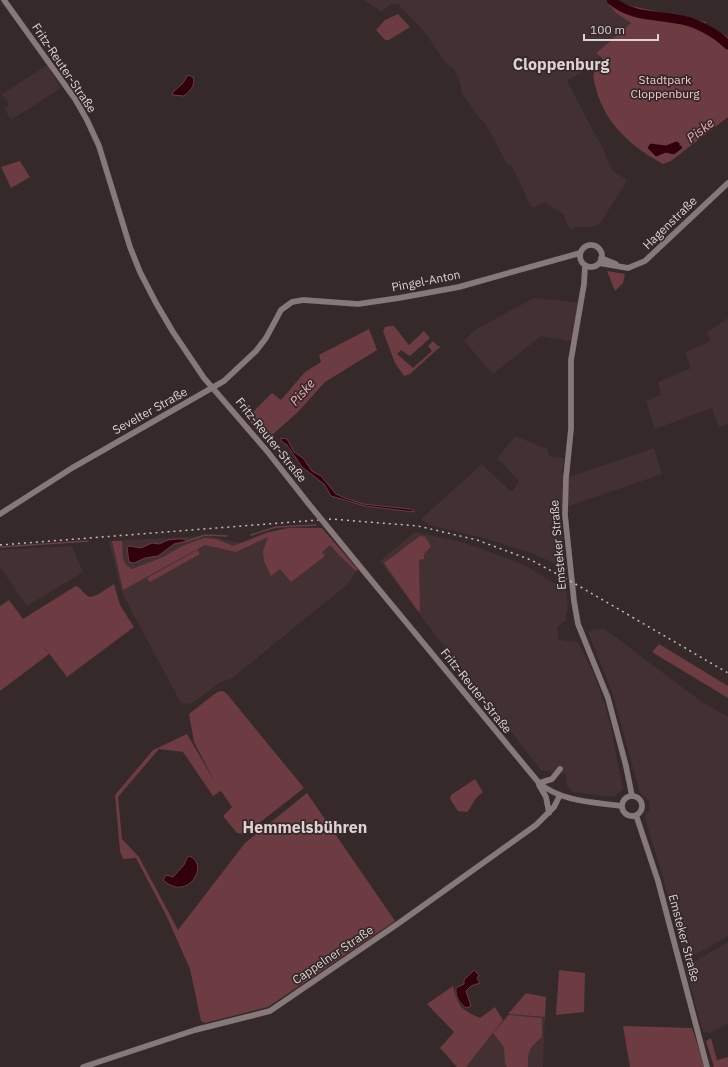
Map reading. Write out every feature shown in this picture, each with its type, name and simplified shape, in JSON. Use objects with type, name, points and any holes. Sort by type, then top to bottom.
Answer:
[{"type":"street","name":"Fritz-Reuter-Straße","points":[[4,0],[75,99],[87,120],[99,146],[130,247],[140,272],[173,332],[204,378],[537,782],[560,795],[622,806]]},
{"type":"street","name":"Hagenstraße","points":[[600,260],[621,267],[636,266],[650,258],[728,182]]},
{"type":"street","points":[[594,246],[599,249],[600,260],[592,267],[585,266],[580,255],[585,247],[594,246]]},
{"type":"street","name":"Pingel-Anton","points":[[288,304],[303,300],[358,304],[400,298],[459,287],[564,257],[580,255]]},
{"type":"street","name":"Emsteker Straße","points":[[585,266],[584,284],[571,360],[571,429],[566,478],[565,515],[574,601],[578,624],[608,698],[626,766],[632,796],[637,798],[641,803],[640,812],[636,815],[658,882],[707,1067]]},
{"type":"street","name":"Emsteker Straße","points":[[584,284],[592,267]]},
{"type":"street","name":"Sevelter Straße","points":[[0,514],[72,468],[213,388],[237,370],[256,351],[266,338],[281,310],[288,304]]},
{"type":"street","points":[[549,813],[546,798],[537,782],[552,779],[560,769]]},
{"type":"street","name":"Cappelner Straße","points":[[83,1067],[194,1030],[270,1011],[536,825],[549,813],[560,795]]},
{"type":"street","points":[[632,796],[626,798],[622,806],[626,814],[636,815]]},
{"type":"shaded area","points":[[364,0],[605,0],[616,13],[631,23],[596,53],[600,57],[591,67],[567,81],[603,149],[612,170],[627,180],[600,224],[590,227],[578,227],[570,230],[563,214],[544,202],[533,208],[532,206],[531,207],[511,164],[508,166],[485,123],[479,118],[462,93],[459,78],[453,68],[447,65],[426,34],[398,4],[391,4],[381,12]]},
{"type":"shaded area","points":[[47,65],[61,88],[11,120],[4,108],[9,105],[2,94]]},
{"type":"shaded area","points":[[188,75],[193,77],[194,80],[190,90],[184,96],[172,95],[173,92],[183,83]]},
{"type":"shaded area","points":[[676,141],[679,142],[683,148],[674,155],[666,153],[656,157],[647,148],[650,143],[666,145]]},
{"type":"shaded area","points":[[534,298],[583,303],[576,342],[541,336],[493,374],[464,341],[475,330]]},
{"type":"shaded area","points":[[728,318],[728,424],[719,427],[712,408],[655,429],[646,401],[661,395],[658,382],[691,368],[685,352],[711,341],[707,333]]},
{"type":"shaded area","points":[[515,436],[547,449],[549,456],[564,458],[563,470],[561,472],[569,477],[654,448],[662,474],[569,506],[560,511],[565,561],[562,567],[534,554],[484,538],[429,525],[421,519],[482,464],[510,491],[513,491],[519,481],[497,458]]},
{"type":"shaded area","points":[[281,438],[287,439],[294,452],[303,458],[312,471],[321,476],[336,494],[363,504],[410,509],[414,512],[365,506],[331,496],[324,484],[302,467],[287,445],[281,441]]},
{"type":"shaded area","points":[[291,527],[321,528],[356,571],[348,584],[231,679],[221,682],[191,704],[181,703],[122,593],[109,541],[209,536],[241,543],[267,532]]},
{"type":"shaded area","points":[[415,532],[462,542],[493,553],[524,565],[566,590],[568,611],[566,611],[566,620],[557,628],[559,640],[578,642],[594,674],[605,705],[623,789],[614,797],[572,792],[567,786],[566,774],[541,770],[427,624],[380,561]]},
{"type":"shaded area","points":[[184,539],[187,541],[174,544],[158,556],[145,558],[134,563],[129,562],[127,548],[129,546],[141,548],[152,543],[159,544],[168,540]]},
{"type":"shaded area","points":[[72,546],[83,572],[27,606],[0,567],[0,550]]},
{"type":"shaded area","points":[[595,629],[605,629],[699,700],[728,717],[728,936],[685,961],[662,874],[645,818],[646,813],[650,810],[649,800],[640,793],[612,692],[588,632]]},
{"type":"shaded area","points":[[188,856],[195,859],[197,865],[197,872],[194,879],[181,887],[172,886],[163,880],[166,875],[173,877],[184,865]]},
{"type":"shaded area","points":[[728,942],[728,1024],[710,1033],[703,1032],[685,967]]},
{"type":"shaded area","points":[[474,970],[479,975],[477,978],[480,983],[471,986],[466,991],[471,1006],[467,1008],[458,1000],[456,988],[464,984],[464,980]]},
{"type":"shaded area","points":[[508,1014],[545,1017],[543,1067],[466,1067]]},
{"type":"green space","name":"Stadtpark Cloppenburg","points":[[605,0],[616,0],[627,5],[706,22],[706,25],[728,37],[728,117],[671,161],[663,164],[630,142],[613,123],[605,112],[600,101],[594,81],[594,74],[597,67],[604,60],[596,53],[631,23],[616,13]]},
{"type":"green space","points":[[398,14],[410,27],[389,40],[385,40],[376,30],[385,20]]},
{"type":"green space","points":[[20,161],[30,177],[11,188],[1,167]]},
{"type":"green space","points":[[607,271],[625,274],[623,283],[615,291]]},
{"type":"green space","points":[[394,326],[409,345],[424,331],[430,338],[410,356],[401,350],[397,354],[413,368],[432,351],[428,346],[433,341],[438,346],[441,346],[410,374],[404,376],[395,363],[383,331],[385,327]]},
{"type":"green space","points":[[369,329],[377,350],[325,382],[297,413],[265,441],[247,418],[272,393],[281,400],[305,372],[321,362],[319,355]]},
{"type":"green space","points":[[289,528],[322,528],[358,570],[356,571],[330,545],[322,552],[325,556],[291,582],[280,569],[271,576],[264,561],[263,551],[268,537],[236,552],[205,545],[123,590],[112,541],[122,541],[123,559],[126,565],[132,569],[163,557],[182,546],[204,538],[216,539],[233,546],[266,533]]},
{"type":"green space","points":[[420,536],[425,537],[431,546],[424,554],[424,559],[419,560],[420,611],[418,611],[384,563]]},
{"type":"green space","points":[[197,550],[200,554],[150,582],[147,578]]},
{"type":"green space","points":[[114,584],[120,605],[134,627],[67,677],[38,639],[49,654],[0,691],[0,606],[9,600],[23,619],[74,587],[77,586],[90,597],[97,595]]},
{"type":"green space","points":[[659,644],[728,686],[728,698],[652,652]]},
{"type":"green space","points":[[223,691],[304,788],[245,834],[237,833],[223,816],[232,807],[221,791],[213,796],[183,752],[159,749],[118,797],[122,839],[139,857],[178,930],[245,843],[307,793],[395,921],[268,1007],[205,1023],[201,1021],[190,969],[166,915],[136,858],[123,859],[120,851],[115,795],[153,750],[187,734],[215,782],[194,742],[189,714],[217,692]]},
{"type":"green space","points":[[475,779],[483,792],[477,797],[467,812],[458,811],[450,799],[451,795]]},
{"type":"green space","points":[[559,970],[585,973],[584,1012],[556,1015]]},
{"type":"green space","points":[[453,986],[458,1003],[468,1012],[480,1018],[495,1007],[503,1020],[466,1067],[457,1067],[440,1048],[454,1032],[427,1004]]},
{"type":"green space","points":[[526,993],[546,997],[545,1017],[508,1014]]},
{"type":"green space","points":[[509,1015],[542,1018],[542,1037],[530,1050],[528,1067],[507,1067],[505,1064],[504,1047],[493,1033]]},
{"type":"green space","points":[[623,1026],[692,1028],[705,1067],[630,1067]]},
{"type":"green space","points":[[711,1038],[717,1060],[728,1057],[728,1067],[714,1067],[706,1041]]},
{"type":"waterway","points":[[611,0],[633,12],[690,22],[704,28],[728,45]]},
{"type":"waterway","name":"Piske","points":[[680,145],[701,131],[728,108]]},
{"type":"waterway","name":"Piske","points":[[386,336],[395,330]]},
{"type":"waterway","name":"Piske","points":[[262,438],[317,374],[372,346]]},
{"type":"waterway","points":[[251,535],[276,527],[316,525]]},
{"type":"waterway","points":[[187,541],[205,535],[227,536]]},
{"type":"waterway","name":"Piske","points":[[0,547],[88,541]]},
{"type":"railway","points":[[0,545],[331,519],[418,526],[477,540],[531,560],[572,582],[728,673]]},
{"type":"district","name":"Cloppenburg","points":[[561,64]]},
{"type":"district","name":"Hemmelsbühren","points":[[305,827]]}]
